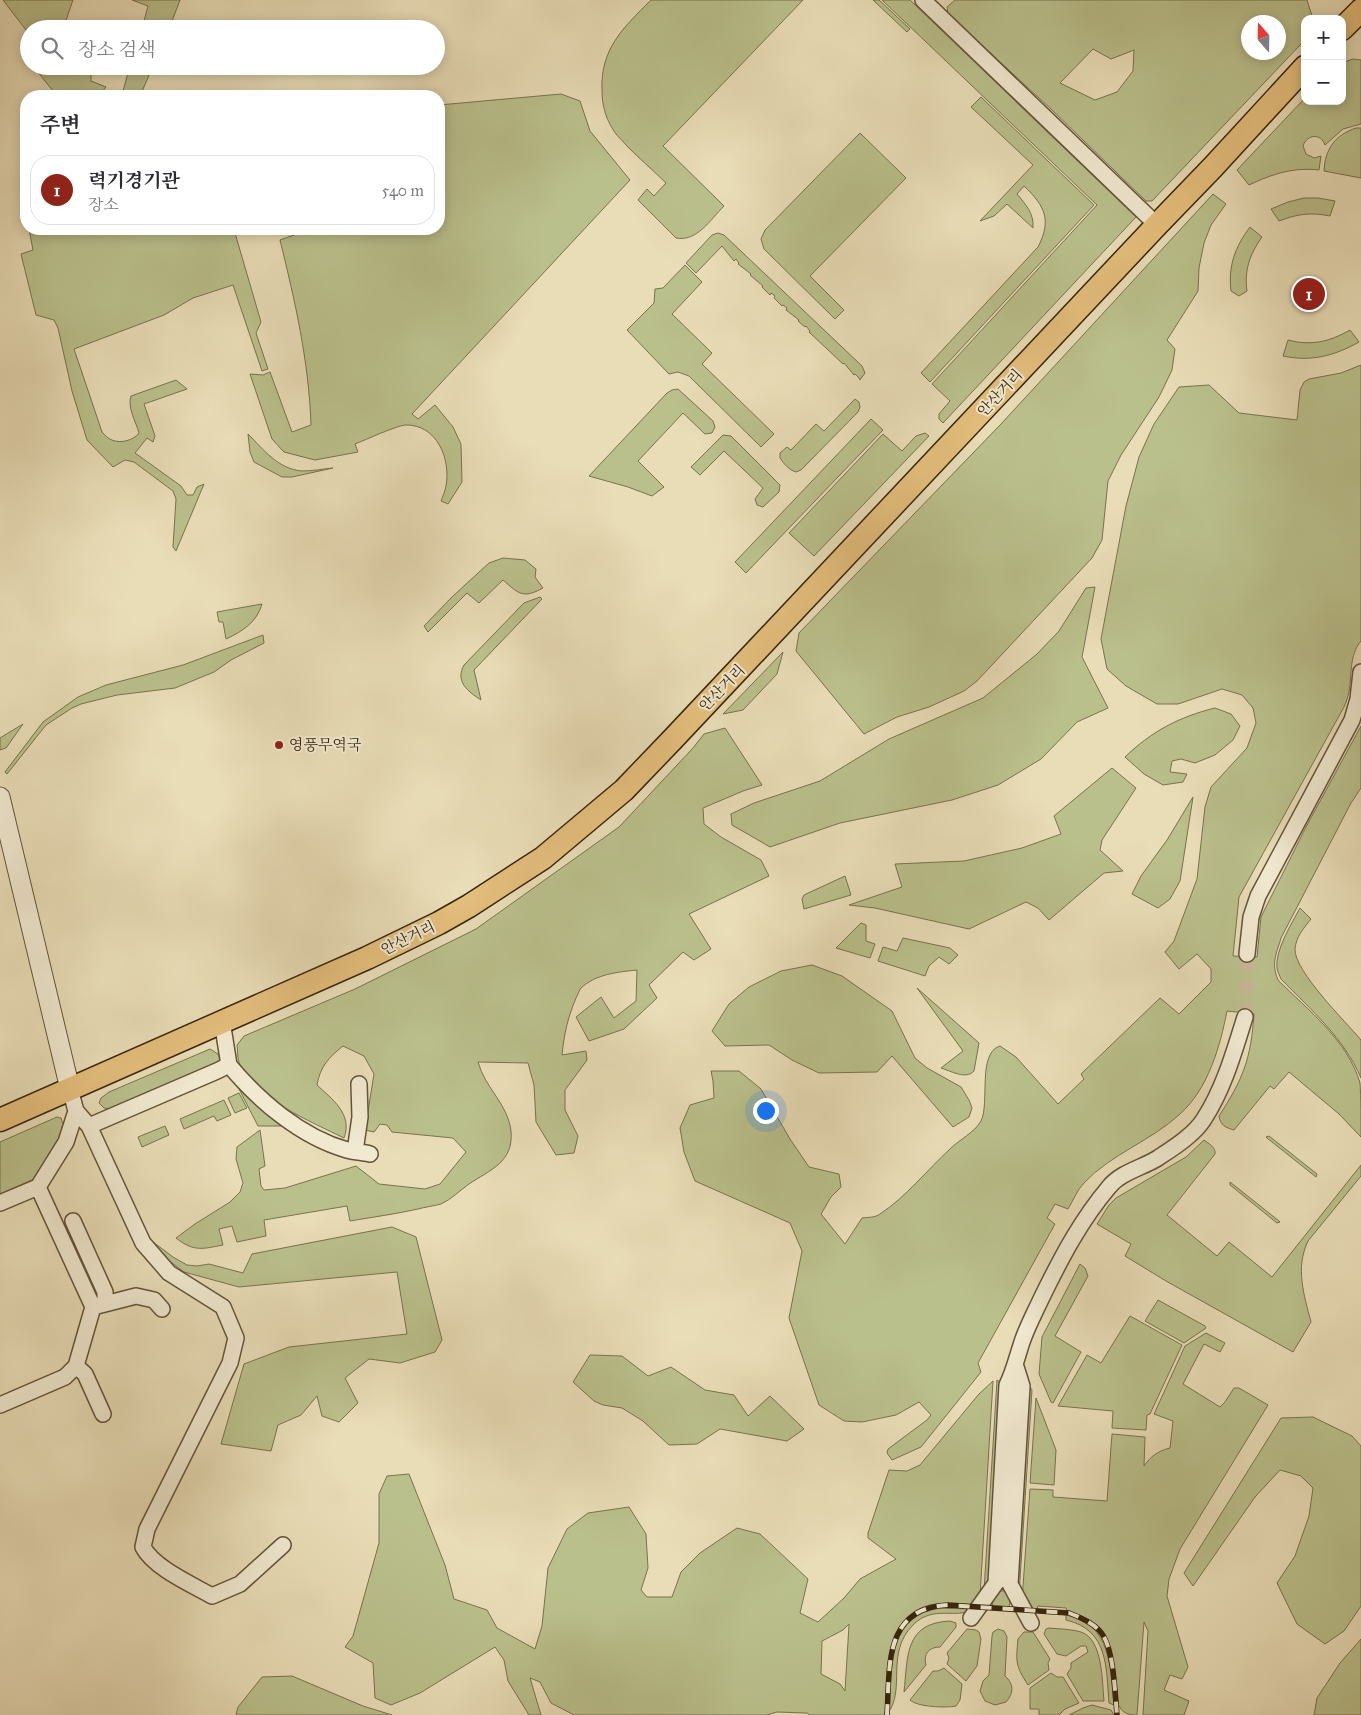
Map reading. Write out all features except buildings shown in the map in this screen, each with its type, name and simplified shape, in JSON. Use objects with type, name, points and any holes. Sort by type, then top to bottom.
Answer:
[{"type":"main road","name":"안산거리","points":[[0,1120],[403,941],[462,910],[543,858],[624,790],[1213,168],[1301,71]]},
{"type":"street","points":[[932,3],[1157,225]]},
{"type":"street","points":[[1247,954],[1251,918],[1258,896],[1352,720],[1358,699],[1361,672]]},
{"type":"street","points":[[0,797],[76,1111],[89,1126],[143,1243],[169,1273],[224,1307],[236,1338],[230,1363],[147,1529],[143,1547],[155,1562],[212,1596],[240,1584],[283,1545]]},
{"type":"street","points":[[1032,1623],[1003,1583],[1007,1385],[1016,1367],[1022,1342],[1062,1256],[1093,1207],[1110,1185],[1126,1174],[1156,1159],[1191,1133],[1204,1120],[1230,1067],[1245,1017]]},
{"type":"street","points":[[222,1021],[229,1065],[264,1103],[314,1137],[347,1150],[362,1152],[359,1084]]},
{"type":"street","points":[[89,1126],[229,1065]]},
{"type":"street","points":[[0,1203],[38,1187],[66,1142],[76,1111]]},
{"type":"street","points":[[38,1187],[99,1305]]},
{"type":"street","points":[[0,1405],[65,1377],[76,1366],[105,1292],[74,1222]]},
{"type":"street","points":[[99,1305],[136,1296],[154,1300],[162,1309]]},
{"type":"street","points":[[76,1366],[85,1374],[103,1414]]},
{"type":"street","points":[[970,1618],[1003,1583]]},
{"type":"green space","points":[[3,0],[73,0],[66,20],[20,20],[20,22]]},
{"type":"green space","points":[[132,0],[180,0],[172,20],[144,20],[148,6]]},
{"type":"green space","points":[[651,0],[803,0],[663,146],[724,206],[703,229],[690,237],[684,238],[676,238],[638,200],[647,189],[654,196],[666,183],[616,134],[608,119],[603,103],[602,76],[609,51],[631,20]]},
{"type":"green space","points":[[873,0],[879,0],[910,29],[907,32]]},
{"type":"green space","points":[[882,0],[910,0],[1136,217],[943,423],[939,419],[939,414],[950,401],[932,384],[1097,205]]},
{"type":"green space","points":[[955,0],[1307,0],[1312,15],[1301,15],[1301,44],[1286,60],[1286,15],[1241,15],[1241,60],[1286,60],[1152,201],[1146,201],[1051,109],[948,14],[947,7]],"holes":[[[1093,49],[1111,59],[1134,50],[1133,71],[1117,92],[1095,100],[1060,83]]]},
{"type":"green space","points":[[1353,59],[1361,60],[1361,124],[1343,129],[1325,145],[1320,138],[1314,136],[1305,142],[1303,146],[1306,154],[1314,158],[1321,156],[1319,170],[1283,172],[1249,185],[1237,170],[1301,102],[1301,105],[1346,105],[1346,62]]},
{"type":"green space","points":[[40,75],[91,75],[91,81],[106,87],[104,90],[52,90]]},
{"type":"green space","points":[[127,75],[149,75],[143,90],[123,90]]},
{"type":"green space","points":[[561,94],[580,101],[590,131],[630,180],[412,414],[418,419],[435,405],[453,427],[461,444],[462,482],[448,504],[441,501],[446,488],[447,476],[444,455],[439,445],[426,430],[416,426],[401,426],[355,444],[358,452],[315,460],[284,452],[272,439],[250,374],[263,375],[270,372],[292,432],[311,425],[304,355],[296,309],[280,240],[294,235],[445,235],[445,104]]},
{"type":"green space","points":[[981,97],[1094,205],[930,382],[921,373],[1038,247],[1045,229],[1044,214],[1041,207],[1024,186],[1017,194],[1031,214],[1033,228],[1007,204],[994,216],[980,221],[1033,165],[971,107]]},
{"type":"green space","points":[[1356,128],[1361,128],[1361,178],[1324,171],[1326,156],[1332,144],[1342,135]]},
{"type":"green space","points":[[860,133],[906,178],[810,276],[844,310],[835,319],[764,249],[761,239],[765,230]]},
{"type":"green space","points":[[1213,194],[1226,204],[1211,225],[1204,243],[1199,268],[1198,291],[1167,340],[1175,349],[1172,370],[1159,397],[1121,455],[1108,481],[1102,540],[1092,558],[977,681],[964,691],[929,707],[897,717],[864,734],[796,651],[799,633],[1001,424]]},
{"type":"green space","points":[[1304,198],[1335,201],[1330,216],[1304,214],[1279,221],[1271,209],[1288,202]]},
{"type":"green space","points":[[1250,227],[1262,237],[1254,250],[1247,269],[1247,291],[1239,296],[1231,291],[1232,265],[1240,242]]},
{"type":"green space","points":[[718,233],[724,235],[862,366],[865,373],[860,380],[809,332],[806,326],[786,310],[787,308],[774,298],[775,296],[771,293],[770,295],[751,274],[738,264],[736,259],[734,261],[722,246],[696,273],[686,263],[712,235]]},
{"type":"green space","points":[[30,235],[236,235],[261,322],[256,333],[268,369],[262,371],[233,285],[193,298],[164,315],[74,349],[102,432],[107,437],[116,441],[127,441],[139,433],[131,410],[131,396],[176,380],[187,389],[144,404],[155,436],[153,442],[147,438],[135,453],[181,486],[187,495],[193,495],[197,487],[204,484],[176,551],[173,547],[176,499],[173,491],[134,462],[125,460],[113,467],[87,440],[72,391],[58,328],[54,320],[36,315],[21,254],[33,250]]},
{"type":"green space","points":[[685,265],[702,282],[672,314],[712,353],[702,364],[774,434],[761,447],[689,376],[678,372],[669,374],[627,330],[654,303],[655,289],[663,288]]},
{"type":"green space","points":[[1350,330],[1359,342],[1341,351],[1313,358],[1283,356],[1288,340],[1304,343],[1320,342]]},
{"type":"green space","points":[[1361,365],[1361,641],[1354,652],[1349,692],[1344,707],[1239,897],[1233,956],[1257,957],[1261,917],[1306,827],[1361,726],[1361,788],[1351,803],[1281,938],[1276,954],[1275,969],[1278,980],[1326,1027],[1346,1053],[1354,1068],[1360,1083],[1361,1137],[1339,1114],[1289,1072],[1274,1089],[1270,1086],[1234,1130],[1224,1126],[1219,1116],[1234,1091],[1244,1068],[1251,1044],[1254,1014],[1227,1011],[1221,1039],[1211,1067],[1190,1104],[1169,1124],[1095,1173],[1077,1192],[1068,1209],[1055,1204],[1047,1218],[1055,1224],[978,1363],[981,1372],[921,1447],[892,1460],[887,1453],[888,1449],[931,1415],[919,1402],[896,1415],[862,1422],[844,1421],[819,1405],[789,1318],[802,1251],[790,1223],[695,1181],[684,1152],[680,1128],[690,1105],[714,1098],[711,1071],[739,1071],[761,1089],[790,1139],[809,1167],[839,1174],[841,1187],[831,1197],[821,1214],[845,1244],[862,1218],[876,1216],[890,1207],[908,1192],[950,1149],[978,1125],[981,1121],[985,1103],[986,1068],[993,1050],[1000,1046],[1016,1057],[1058,1104],[1084,1079],[1081,1074],[1160,998],[1179,1014],[1211,982],[1211,969],[1197,954],[1179,969],[1165,952],[1174,941],[1197,879],[1205,807],[1211,787],[1247,748],[1256,723],[1253,708],[1242,695],[1222,689],[1178,704],[1157,704],[1126,686],[1107,669],[1101,639],[1126,506],[1139,457],[1154,424],[1179,387],[1209,385],[1239,413],[1297,420],[1300,390],[1304,382],[1309,379],[1341,373]]},
{"type":"green space","points":[[678,389],[713,421],[715,427],[712,433],[705,434],[683,413],[638,461],[664,487],[652,496],[589,476],[667,393]]},
{"type":"green space","points":[[855,399],[859,402],[858,412],[801,470],[796,472],[785,465],[780,458],[780,453],[787,447],[791,450],[816,424],[824,431]]},
{"type":"green space","points":[[871,419],[883,430],[746,573],[735,562]]},
{"type":"green space","points":[[925,433],[929,436],[814,556],[789,533],[883,434],[902,451],[916,436]]},
{"type":"green space","points":[[248,434],[272,458],[286,467],[302,471],[333,468],[292,477],[282,477],[254,462],[250,452]]},
{"type":"green space","points":[[723,435],[731,436],[780,485],[779,492],[763,507],[757,505],[755,499],[763,488],[724,451],[700,475],[691,467]]},
{"type":"green space","points":[[503,558],[525,560],[536,569],[535,577],[543,588],[526,594],[517,592],[503,580],[479,603],[467,593],[428,632],[424,626],[453,596],[489,563]]},
{"type":"green space","points":[[1095,587],[1082,657],[1108,708],[1077,722],[1041,759],[998,785],[952,800],[840,823],[770,847],[732,825],[731,814],[754,803],[820,781],[889,739],[983,698],[1037,654],[1059,631],[1086,588]]},
{"type":"green space","points":[[540,597],[542,599],[474,670],[481,700],[467,689],[462,681],[461,676],[464,665],[524,603]]},
{"type":"green space","points":[[262,604],[253,621],[238,633],[226,639],[223,622],[219,622],[217,612]]},
{"type":"green space","points":[[263,635],[264,643],[231,660],[214,672],[175,688],[117,695],[72,708],[46,725],[7,774],[5,772],[43,722],[78,697],[106,685],[183,665]]},
{"type":"green space","points":[[783,652],[777,674],[743,710],[723,714]]},
{"type":"green space","points":[[1215,708],[1231,714],[1240,726],[1233,740],[1215,755],[1195,763],[1181,759],[1172,761],[1170,772],[1187,774],[1183,782],[1163,785],[1144,774],[1125,757],[1145,740],[1167,726]]},
{"type":"green space","points":[[23,724],[6,748],[0,750],[0,738]]},
{"type":"green space","points":[[725,728],[762,785],[703,808],[704,824],[721,837],[761,860],[769,876],[689,914],[711,949],[694,960],[683,952],[649,985],[657,998],[624,1029],[589,1041],[576,1017],[601,997],[614,1018],[636,1001],[637,970],[600,977],[587,983],[580,989],[565,1033],[562,1055],[586,1051],[587,1060],[565,1090],[565,1110],[578,1136],[574,1153],[556,1155],[536,1122],[534,1085],[528,1063],[478,1062],[486,1080],[506,1112],[511,1131],[511,1142],[505,1158],[499,1164],[445,1202],[410,1211],[350,1221],[347,1206],[264,1220],[266,1236],[237,1242],[232,1226],[219,1229],[223,1245],[209,1248],[188,1246],[176,1238],[230,1202],[240,1192],[243,1183],[236,1159],[237,1147],[260,1130],[265,1166],[259,1169],[261,1186],[264,1190],[285,1188],[356,1166],[379,1184],[425,1189],[440,1184],[466,1152],[453,1138],[392,1132],[387,1125],[380,1124],[374,1132],[365,1130],[374,1074],[364,1056],[343,1046],[326,1063],[318,1079],[317,1085],[335,1102],[343,1114],[346,1122],[344,1138],[301,1117],[271,1099],[258,1088],[247,1077],[240,1065],[237,1045],[244,1036],[355,989],[476,929],[619,827],[704,734]]},
{"type":"green space","points":[[1112,768],[1136,788],[1102,840],[1100,850],[1123,871],[1104,873],[1049,920],[1038,908],[1026,902],[969,929],[875,908],[849,905],[902,887],[895,864],[964,861],[1022,848],[1061,834],[1054,816]]},
{"type":"green space","points":[[1193,797],[1180,881],[1170,899],[1158,908],[1132,894],[1141,876],[1167,840]]},
{"type":"green space","points":[[845,876],[851,895],[804,909],[802,899],[804,895]]},
{"type":"green space","points":[[1300,908],[1311,919],[1298,937],[1295,949],[1297,958],[1311,983],[1361,1040],[1361,1078],[1346,1050],[1336,1037],[1281,979],[1278,972],[1277,961],[1281,945]]},
{"type":"green space","points":[[861,923],[866,925],[866,941],[875,944],[870,958],[836,948]]},
{"type":"green space","points":[[903,938],[950,948],[958,955],[949,964],[939,957],[929,966],[925,976],[878,961],[883,947],[897,951]]},
{"type":"green space","points":[[812,965],[842,976],[892,1011],[915,1058],[927,1068],[961,1087],[972,1108],[969,1117],[953,1127],[892,1056],[877,1072],[819,1073],[792,1060],[769,1045],[725,1046],[712,1031],[729,1004],[749,987],[781,971]]},
{"type":"green space","points":[[917,988],[979,1043],[974,1071],[971,1074],[958,1074],[941,1068],[963,1051]]},
{"type":"green space","points":[[210,1049],[218,1054],[220,1059],[217,1064],[110,1109],[104,1108],[99,1103],[101,1098],[109,1092]]},
{"type":"green space","points":[[238,1087],[281,1126],[258,1126]]},
{"type":"green space","points":[[239,1093],[247,1108],[235,1113],[228,1098]]},
{"type":"green space","points":[[224,1100],[231,1115],[217,1121],[214,1116],[184,1129],[180,1119]]},
{"type":"green space","points":[[57,1117],[61,1118],[66,1134],[34,1179],[0,1194],[0,1142]]},
{"type":"green space","points":[[165,1126],[169,1135],[142,1147],[138,1137]]},
{"type":"green space","points":[[1269,1136],[1317,1174],[1316,1177],[1266,1137]]},
{"type":"green space","points":[[1204,1140],[1210,1144],[1215,1154],[1167,1215],[1217,1256],[1229,1242],[1272,1277],[1361,1165],[1361,1176],[1308,1241],[1304,1251],[1301,1271],[1302,1282],[1311,1322],[1293,1352],[1125,1256],[1131,1244],[1097,1224],[1109,1205],[1116,1198],[1186,1157]]},
{"type":"green space","points":[[1230,1182],[1280,1222],[1277,1223],[1230,1185]]},
{"type":"green space","points":[[392,1227],[416,1237],[442,1340],[435,1352],[400,1363],[369,1359],[345,1378],[358,1403],[339,1422],[322,1416],[317,1396],[301,1415],[278,1425],[271,1451],[221,1444],[244,1364],[289,1347],[407,1334],[397,1272],[239,1287],[184,1272],[159,1253],[145,1236],[187,1265],[209,1264],[243,1273],[252,1254]]},
{"type":"green space","points":[[1080,1264],[1085,1268],[1088,1276],[1055,1336],[1081,1352],[1053,1403],[1039,1374],[1042,1337]]},
{"type":"green space","points":[[1158,1300],[1206,1328],[1184,1343],[1145,1321]]},
{"type":"green space","points":[[1130,1316],[1182,1345],[1150,1414],[1147,1415],[1146,1430],[1112,1428],[1113,1411],[1058,1406],[1087,1355],[1101,1363]]},
{"type":"green space","points":[[1206,1333],[1225,1343],[1220,1352],[1204,1344],[1183,1384],[1220,1407],[1234,1388],[1239,1388],[1268,1405],[1180,1549],[1169,1579],[1167,1596],[1188,1667],[1182,1679],[1170,1675],[1164,1690],[1189,1701],[1184,1715],[1143,1715],[1148,1631],[1144,1622],[1137,1715],[1131,1715],[1123,1711],[1118,1704],[1113,1660],[1104,1635],[1095,1625],[1083,1617],[1067,1611],[1066,1608],[1038,1606],[1037,1609],[1029,1608],[1022,1600],[1030,1489],[1053,1490],[1053,1497],[1107,1501],[1112,1434],[1145,1437],[1144,1466],[1155,1454],[1170,1448],[1173,1421],[1154,1414],[1185,1346]]},
{"type":"green space","points":[[590,1355],[622,1356],[648,1376],[671,1367],[705,1390],[734,1395],[748,1416],[770,1396],[804,1429],[787,1441],[720,1429],[697,1444],[669,1445],[643,1421],[622,1408],[603,1405],[594,1401],[573,1382]]},
{"type":"green space","points":[[997,1380],[1000,1382],[989,1583],[984,1591]]},
{"type":"green space","points":[[993,1381],[980,1596],[974,1606],[945,1603],[924,1607],[911,1614],[900,1627],[894,1638],[891,1650],[885,1715],[810,1715],[807,1713],[777,1712],[767,1715],[574,1715],[551,1703],[540,1682],[530,1678],[541,1715],[529,1715],[508,1681],[504,1660],[495,1647],[420,1693],[391,1705],[375,1698],[373,1663],[345,1647],[353,1636],[379,1543],[379,1494],[387,1476],[409,1474],[445,1565],[454,1599],[487,1610],[497,1628],[535,1649],[542,1626],[548,1568],[567,1529],[588,1513],[629,1507],[646,1534],[648,1568],[641,1590],[647,1597],[672,1597],[681,1572],[700,1553],[737,1528],[760,1534],[808,1579],[800,1613],[818,1622],[844,1598],[860,1579],[896,1559],[868,1538],[889,1470],[907,1471],[920,1465],[979,1394]],"holes":[[[849,1624],[845,1691],[840,1684],[821,1674],[822,1641],[843,1630]]]},
{"type":"green space","points":[[1030,1387],[1032,1390],[1019,1595],[1016,1589],[1028,1388]]},
{"type":"green space","points":[[1036,1398],[1056,1450],[1054,1485],[1030,1483]]},
{"type":"green space","points":[[1313,1417],[1352,1436],[1361,1446],[1361,1606],[1344,1631],[1325,1644],[1297,1624],[1277,1583],[1295,1556],[1309,1516],[1313,1488],[1301,1476],[1280,1470],[1255,1497],[1193,1586],[1184,1573],[1281,1418]]},
{"type":"green space","points":[[1000,1591],[1006,1591],[1010,1602],[1009,1608],[992,1607],[993,1600]]},
{"type":"green space","points":[[935,1608],[971,1609],[960,1613],[929,1615],[913,1625],[900,1647],[896,1693],[888,1713],[893,1649],[896,1641],[909,1622]]},
{"type":"green space","points":[[1066,1615],[1081,1620],[1092,1627],[1100,1638],[1106,1650],[1109,1663],[1114,1705],[1109,1703],[1105,1664],[1098,1641],[1080,1625],[1066,1620]]},
{"type":"green space","points":[[950,1621],[956,1623],[956,1627],[940,1647],[933,1648],[926,1654],[926,1665],[904,1692],[908,1655],[916,1635],[924,1628],[935,1623]]},
{"type":"green space","points":[[967,1629],[979,1632],[981,1639],[977,1666],[966,1681],[947,1664],[949,1658],[947,1653]]},
{"type":"green space","points":[[998,1629],[1004,1631],[1007,1637],[1005,1676],[1010,1682],[1012,1692],[1006,1702],[995,1705],[985,1701],[980,1691],[983,1681],[989,1675],[992,1636],[993,1632]]},
{"type":"green space","points":[[1046,1629],[1081,1632],[1094,1643],[1102,1673],[1104,1701],[1083,1701],[1067,1674],[1071,1668],[1071,1663],[1088,1652],[1086,1646],[1081,1646],[1066,1656],[1057,1654],[1044,1634]]},
{"type":"green space","points":[[1024,1632],[1033,1632],[1050,1659],[1048,1663],[1049,1670],[1028,1685],[1021,1673],[1017,1658],[1018,1639]]},
{"type":"green space","points":[[1361,1639],[1361,1715],[1314,1715],[1317,1698],[1340,1663]]},
{"type":"green space","points":[[944,1668],[962,1684],[960,1700],[956,1706],[925,1706],[910,1700],[933,1671]]},
{"type":"green space","points":[[1051,1673],[1057,1677],[1063,1677],[1079,1703],[1065,1709],[1059,1715],[1039,1715],[1039,1709],[1030,1709],[1030,1688]]},
{"type":"green space","points":[[292,1676],[363,1706],[392,1715],[236,1715],[238,1707],[262,1677]]},
{"type":"green space","points":[[1092,1705],[1111,1710],[1114,1715],[1069,1715],[1083,1708]]},
{"type":"tunnel","points":[[1245,1017],[1247,954]]},
{"type":"railway","points":[[887,1715],[890,1660],[894,1643],[901,1628],[911,1617],[927,1609],[948,1605],[1069,1613],[1089,1622],[1104,1637],[1110,1654],[1114,1675],[1117,1715]]},
{"type":"place","name":"력기경기관","points":[[1309,294]]},
{"type":"place","name":"영풍무역국","points":[[279,745]]}]
